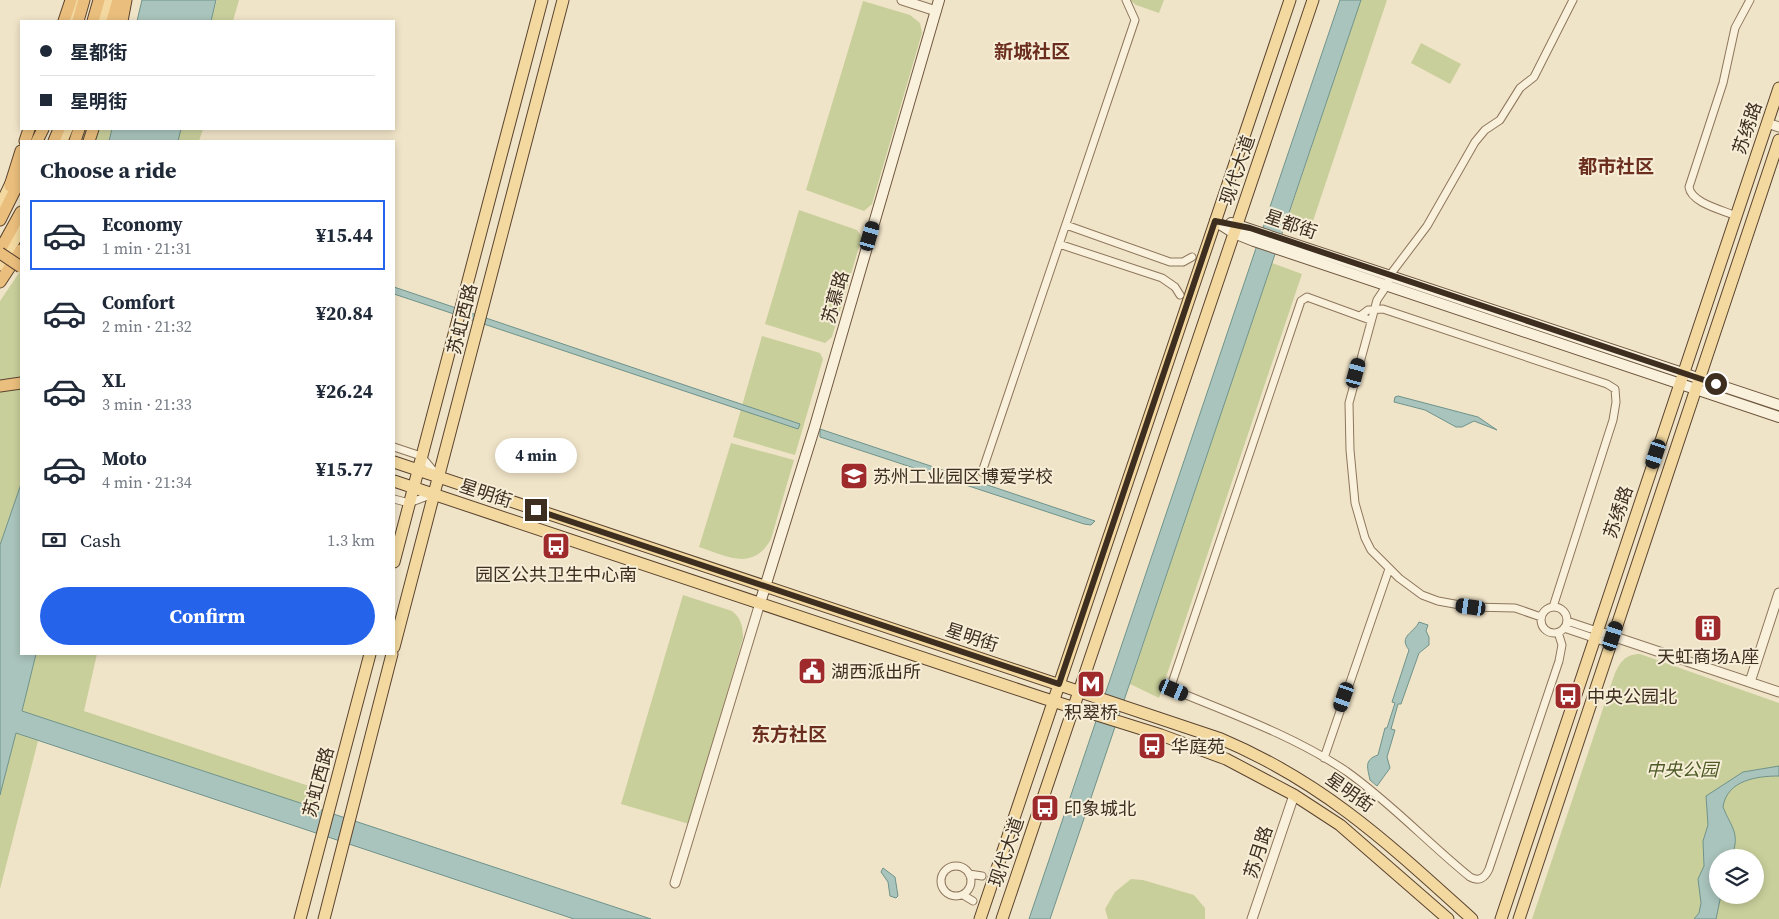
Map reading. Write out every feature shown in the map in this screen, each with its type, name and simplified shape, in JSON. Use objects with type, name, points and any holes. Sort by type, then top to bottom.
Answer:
[{"type":"highway","points":[[64,20],[71,0]]},
{"type":"highway","points":[[78,20],[84,0]]},
{"type":"highway","points":[[93,20],[100,0]]},
{"type":"highway","points":[[112,20],[118,0]]},
{"type":"highway","points":[[122,20],[126,0]]},
{"type":"highway","points":[[10,186],[20,154]]},
{"type":"highway","points":[[0,220],[20,180]]},
{"type":"highway","points":[[10,267],[0,251],[20,214]]},
{"type":"highway","points":[[0,282],[20,252]]},
{"type":"highway","points":[[0,386],[20,383]]},
{"type":"main road","points":[[71,20],[77,0]]},
{"type":"main road","points":[[102,20],[108,0]]},
{"type":"main road","name":"苏虹西路","points":[[395,558],[542,0]]},
{"type":"main road","name":"苏虹西路","points":[[395,644],[563,0]]},
{"type":"main road","name":"苏慕路","points":[[760,603],[939,0]]},
{"type":"main road","name":"现代大道","points":[[980,919],[1290,0]]},
{"type":"main road","name":"现代大道","points":[[1002,919],[1313,0]]},
{"type":"main road","name":"苏绣路","points":[[1501,919],[1779,88]]},
{"type":"main road","name":"苏绣路","points":[[1519,919],[1779,140]]},
{"type":"main road","points":[[0,206],[20,164]]},
{"type":"main road","name":"星都街","points":[[1215,221],[1235,228],[1258,230],[1388,280],[1681,379],[1779,405]]},
{"type":"main road","name":"星都街","points":[[1235,228],[1254,241],[1280,250],[1388,280]]},
{"type":"main road","points":[[10,267],[20,232]]},
{"type":"main road","name":"星都街","points":[[1698,384],[1779,417]]},
{"type":"main road","name":"星明街","points":[[395,462],[1128,707],[1233,744],[1308,784],[1369,827],[1472,919]]},
{"type":"main road","name":"星明街","points":[[395,481],[1220,757],[1294,795],[1360,841],[1448,919]]},
{"type":"main road","name":"苏虹西路","points":[[300,919],[370,655]]},
{"type":"main road","points":[[324,919],[392,655]]},
{"type":"street","points":[[902,0],[936,11]]},
{"type":"street","points":[[982,472],[1135,20],[1126,0]]},
{"type":"street","points":[[1541,616],[1515,608],[1471,607],[1438,601],[1422,595],[1389,569],[1371,550],[1364,538],[1355,503],[1350,450],[1349,403],[1376,300],[1427,226],[1475,142],[1485,130],[1500,120],[1520,88],[1538,72],[1573,0]]},
{"type":"street","points":[[1736,216],[1701,201],[1692,195],[1689,187],[1723,83],[1735,28],[1750,0]]},
{"type":"street","points":[[1768,123],[1779,127]]},
{"type":"street","points":[[1066,225],[1170,262],[1183,262],[1192,257]]},
{"type":"street","points":[[1060,244],[1162,278],[1175,287],[1180,295]]},
{"type":"street","points":[[1370,320],[1307,297],[1301,301],[1171,686],[1174,690],[1270,730],[1324,758],[1373,792],[1470,878],[1482,879],[1489,869],[1559,662],[1562,645],[1563,627],[1563,611],[1553,607],[1544,611],[1541,616],[1541,624],[1545,630],[1551,633],[1563,627],[1596,634],[1779,692]]},
{"type":"street","points":[[1360,316],[1368,310],[1383,309],[1607,384],[1615,389],[1616,402],[1613,420],[1553,607]]},
{"type":"street","points":[[395,447],[421,456],[438,477]]},
{"type":"street","points":[[395,498],[409,503],[433,494]]},
{"type":"street","points":[[1324,758],[1389,569]]},
{"type":"street","points":[[1750,682],[1779,593]]},
{"type":"street","points":[[675,883],[760,603]]},
{"type":"street","name":"苏月路","points":[[1252,919],[1294,795]]},
{"type":"street","points":[[973,901],[963,895],[953,896],[945,891],[941,882],[942,877],[952,867],[962,868],[969,874],[982,876]]},
{"type":"street","points":[[963,895],[969,888],[969,874]]},
{"type":"green space","points":[[217,0],[239,0],[233,20],[211,20]]},
{"type":"green space","points":[[1130,0],[1164,0],[1159,13],[1136,5]]},
{"type":"green space","points":[[1361,0],[1387,0],[1310,230],[1286,223]]},
{"type":"green space","points":[[863,1],[910,15],[920,23],[922,33],[872,204],[864,211],[806,190]]},
{"type":"green space","points":[[1421,43],[1461,64],[1450,84],[1411,63]]},
{"type":"green space","points":[[85,130],[112,130],[109,140],[81,140]]},
{"type":"green space","points":[[181,130],[203,130],[199,140],[178,140]]},
{"type":"green space","points":[[799,210],[857,230],[862,237],[832,337],[825,343],[765,324]]},
{"type":"green space","points":[[1272,263],[1302,274],[1159,698],[1130,684]]},
{"type":"green space","points":[[20,271],[20,487],[0,545],[0,301]]},
{"type":"green space","points":[[762,336],[820,353],[823,359],[795,455],[733,437]]},
{"type":"green space","points":[[731,443],[794,460],[771,539],[764,549],[756,555],[739,559],[699,547]]},
{"type":"green space","points":[[683,595],[732,611],[739,619],[743,634],[689,824],[621,804]]},
{"type":"green space","name":"中央公园","points":[[1640,654],[1779,703],[1779,919],[1532,919],[1614,676],[1623,660]]},
{"type":"green space","points":[[36,655],[97,655],[84,711],[318,789],[312,807],[22,711]]},
{"type":"green space","points":[[16,733],[38,741],[0,889],[0,795]]},
{"type":"green space","points":[[1131,879],[1143,880],[1194,895],[1205,908],[1205,919],[1108,919],[1105,909],[1115,892]]},
{"type":"water","points":[[142,0],[216,0],[211,20],[137,20]]},
{"type":"water","points":[[1340,0],[1361,0],[1050,919],[1029,919]]},
{"type":"water","points":[[112,130],[181,130],[178,140],[109,140]]},
{"type":"water","points":[[395,287],[800,424],[798,429],[395,294]]},
{"type":"water","points":[[1398,396],[1478,417],[1497,430],[1474,421],[1462,427],[1456,427],[1425,410],[1394,402],[1395,397]]},
{"type":"water","points":[[820,429],[1095,521],[1091,525],[1084,524],[820,437]]},
{"type":"water","points":[[20,487],[20,655],[36,655],[22,711],[651,919],[574,919],[16,733],[0,795],[0,545]]},
{"type":"water","points":[[1419,622],[1428,625],[1426,631],[1429,637],[1429,645],[1419,653],[1401,704],[1398,704],[1391,729],[1395,730],[1387,757],[1390,768],[1377,786],[1370,780],[1368,762],[1378,755],[1385,728],[1387,728],[1395,703],[1392,702],[1409,650],[1405,641]]},
{"type":"water","points":[[1779,766],[1779,776],[1744,781],[1730,791],[1726,798],[1723,807],[1734,831],[1734,849],[1709,849],[1709,904],[1719,904],[1716,919],[1694,919],[1699,913],[1701,903],[1698,879],[1704,866],[1703,841],[1708,825],[1706,796],[1743,772]]},
{"type":"water","points":[[883,868],[895,877],[898,896],[896,898],[890,896],[888,882],[881,872]]},
{"type":"place","name":"苏州工业园区博爱学校","points":[[854,476]]},
{"type":"place","name":"园区公共卫生中心南","points":[[556,546]]},
{"type":"place","name":"天虹商场A座","points":[[1708,628]]},
{"type":"place","name":"湖西派出所","points":[[812,671]]},
{"type":"place","name":"积翠桥","points":[[1091,684]]},
{"type":"place","name":"中央公园北","points":[[1568,696]]},
{"type":"place","name":"华庭苑","points":[[1152,746]]},
{"type":"place","name":"印象城北","points":[[1045,808]]},
{"type":"district","name":"新城社区","points":[[1032,51]]},
{"type":"district","name":"都市社区","points":[[1616,166]]},
{"type":"district","name":"东方社区","points":[[789,734]]},
{"type":"route","points":[[536,510],[1059,684],[1116,520],[1215,221],[1250,228],[1716,384]]}]
